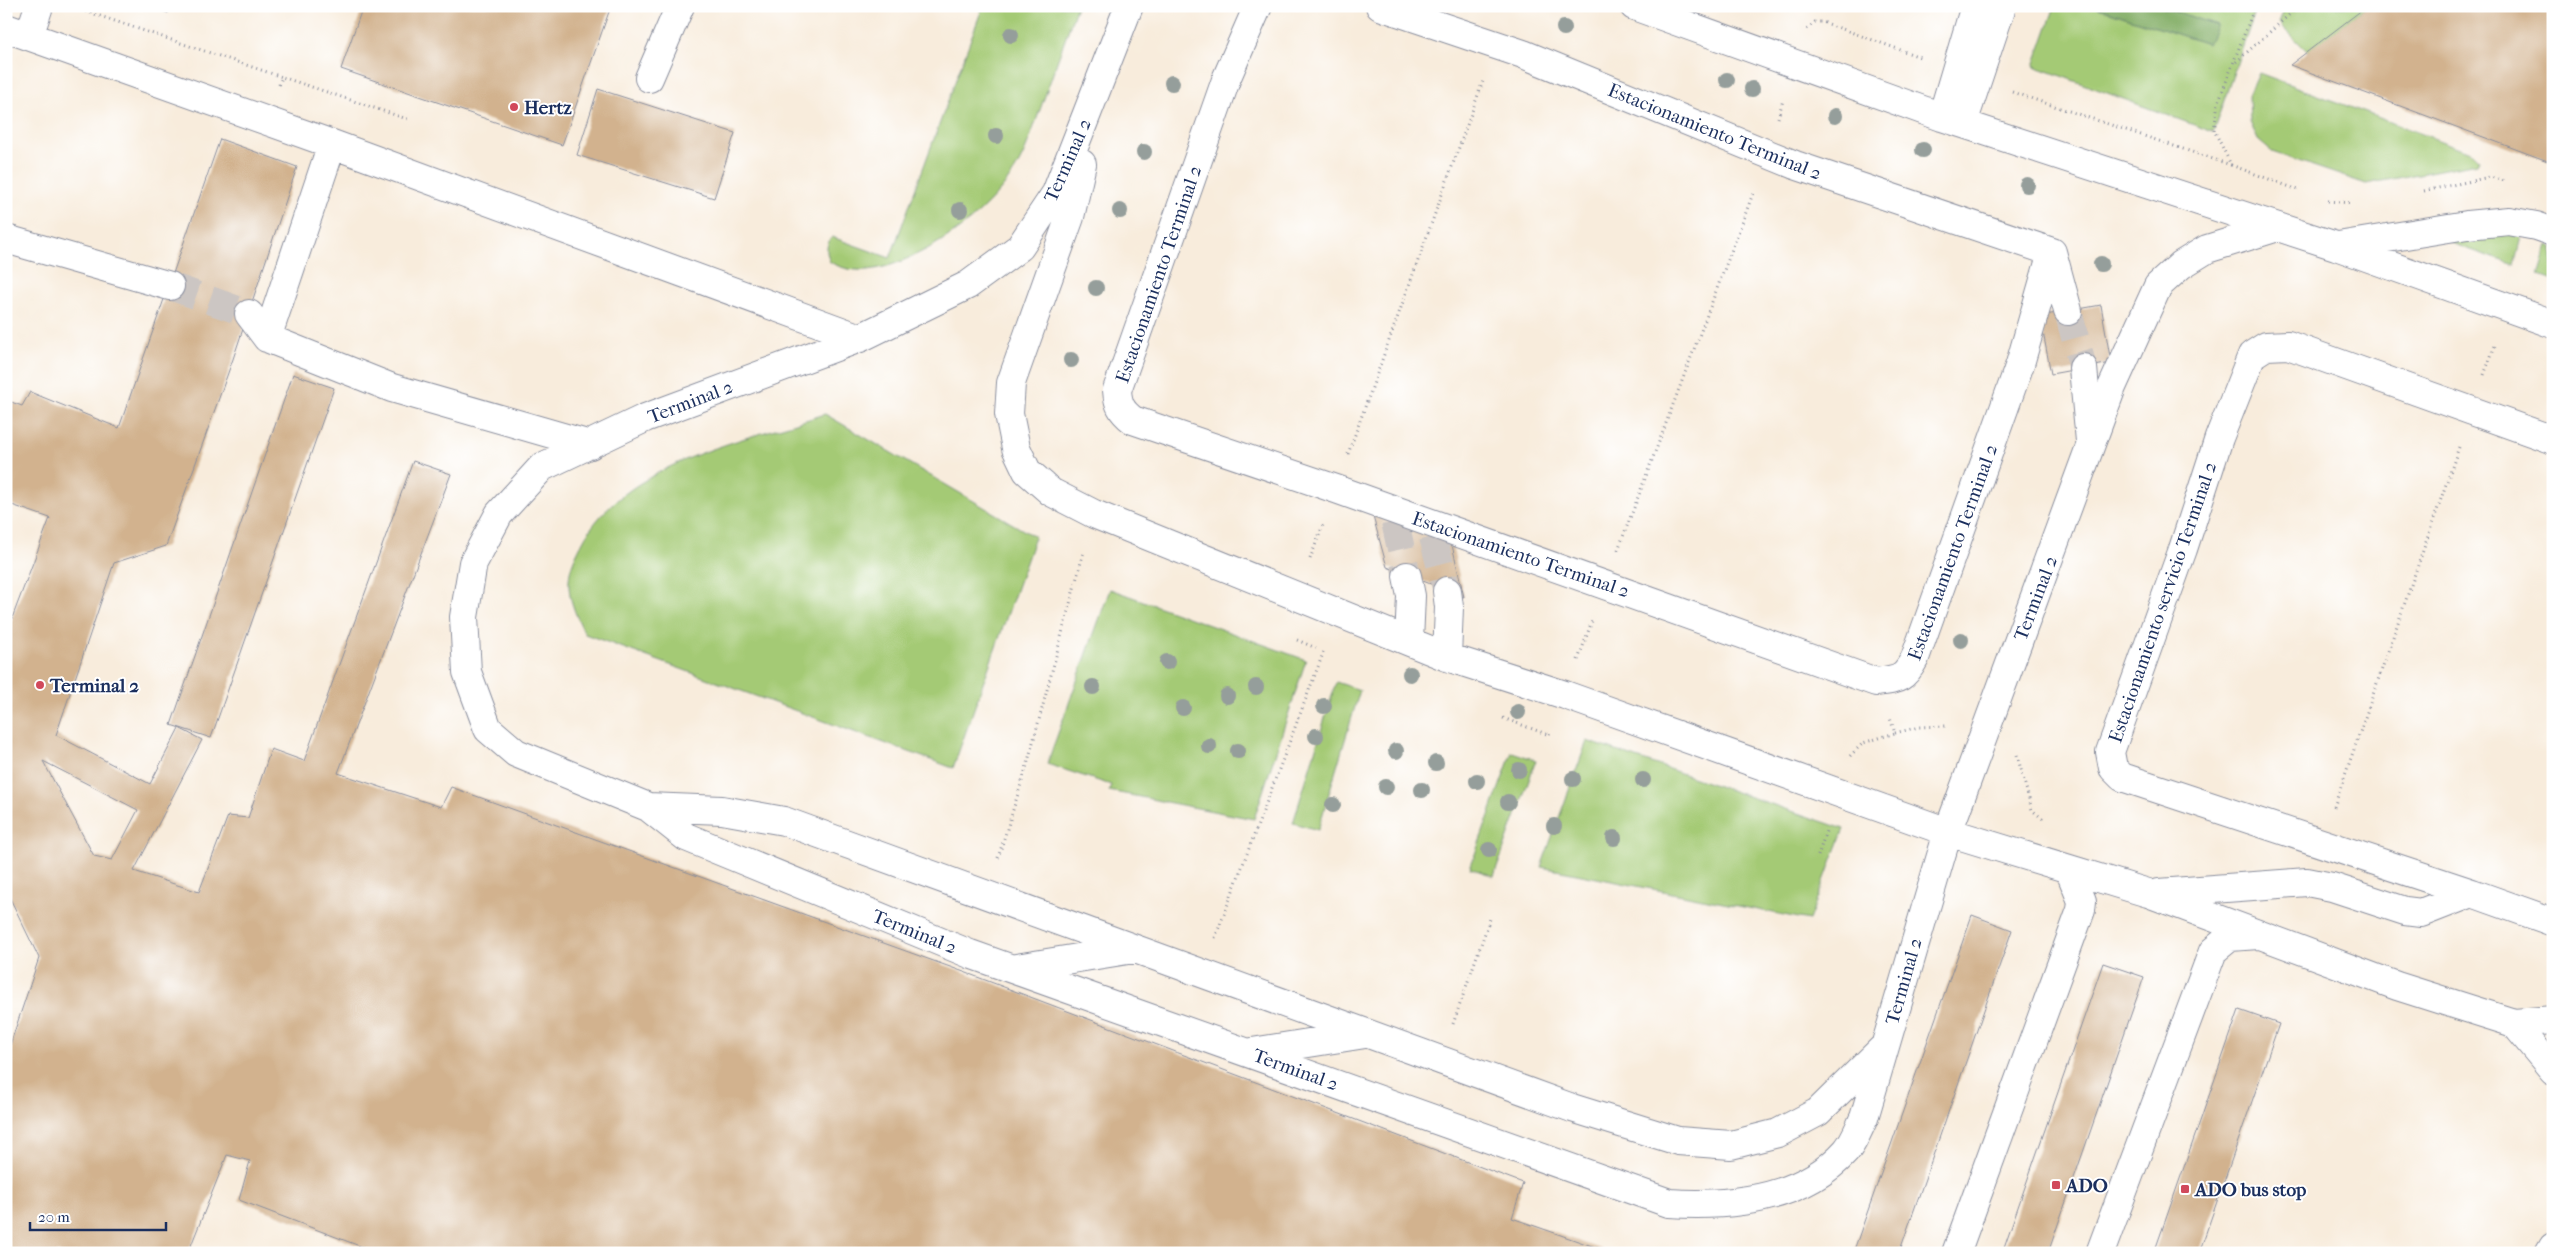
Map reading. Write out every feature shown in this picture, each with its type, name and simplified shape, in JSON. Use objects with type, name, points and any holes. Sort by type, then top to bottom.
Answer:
[{"type":"street","points":[[39,6],[18,32],[332,144],[860,338]]},
{"type":"street","points":[[649,78],[680,6]]},
{"type":"street","name":"Terminal 2","points":[[1129,6],[1105,73],[1056,193],[1020,247],[968,285],[860,338],[645,418],[542,468],[499,514],[473,564],[464,616],[467,672],[488,729],[516,753],[648,807],[686,837],[970,954],[1669,1203],[1709,1206],[1748,1201],[1788,1190],[1824,1171],[1848,1150],[1864,1118],[1948,832],[2112,386],[2158,286],[2181,265],[2207,249],[2278,227]]},
{"type":"street","name":"Estacionamiento Terminal 2","points":[[1258,6],[1227,78],[1117,390],[1118,402],[1124,413],[1132,420],[1336,489],[1393,516],[1605,584],[1876,682],[1897,680],[1907,673],[1915,658],[1995,438],[2020,364],[2052,252],[1795,165],[1497,45],[1380,6]]},
{"type":"street","points":[[1634,6],[1793,65],[1952,120],[2336,246],[2553,324]]},
{"type":"street","points":[[1952,120],[1975,6]]},
{"type":"street","points":[[1952,120],[2002,6]]},
{"type":"street","points":[[1105,73],[1070,218],[1011,384],[1009,414],[1016,448],[1027,471],[1051,492],[1094,514],[1447,657],[1565,695],[1948,832],[2148,893],[2397,986],[2514,1023],[2553,1020]]},
{"type":"street","points":[[267,338],[332,144]]},
{"type":"street","points":[[2336,246],[2467,225],[2510,221],[2536,226],[2553,232]]},
{"type":"street","points":[[6,239],[170,286]]},
{"type":"street","points":[[2052,252],[2068,311]]},
{"type":"street","points":[[249,314],[267,338],[392,388],[590,445]]},
{"type":"street","name":"Estacionamiento servicio Terminal 2","points":[[2553,440],[2288,345],[2266,346],[2252,355],[2219,438],[2183,549],[2110,752],[2113,768],[2122,777],[2472,893],[2553,922]]},
{"type":"street","points":[[2083,368],[2090,450]]},
{"type":"street","points":[[1407,576],[1411,596],[1409,641]]},
{"type":"street","points":[[1447,591],[1449,607],[1447,657]]},
{"type":"street","name":"Terminal 2","points":[[648,807],[722,810],[784,821],[1572,1108],[1678,1141],[1731,1145],[1778,1133],[1818,1112],[1885,1045]]},
{"type":"street","points":[[1956,1253],[2081,910],[2082,901],[2069,869]]},
{"type":"street","points":[[2148,893],[2307,882],[2332,887],[2405,911],[2421,913],[2472,893]]},
{"type":"street","points":[[1039,914],[1115,1005]]},
{"type":"street","points":[[2100,1253],[2213,951],[2230,937],[2260,935]]},
{"type":"street","points":[[1012,968],[1136,949]]},
{"type":"street","points":[[1270,998],[1346,1087]]},
{"type":"street","points":[[2514,1023],[2553,1070]]},
{"type":"street","points":[[1248,1052],[1368,1034]]},
{"type":"street","points":[[2550,1253],[2553,1246]]},
{"type":"path","points":[[72,6],[282,77]]},
{"type":"path","points":[[2255,6],[2236,62],[2218,103],[2214,130],[2231,165],[2306,193]]},
{"type":"path","points":[[2236,62],[2299,6]]},
{"type":"path","points":[[1297,596],[1497,45]]},
{"type":"path","points":[[1502,718],[1549,735],[1768,154],[1793,65]]},
{"type":"path","points":[[2414,193],[2490,177],[2507,182]]},
{"type":"path","points":[[2324,200],[2358,204]]},
{"type":"path","points":[[2321,843],[2508,308]]},
{"type":"path","points":[[986,895],[1028,765],[1094,514]]},
{"type":"path","points":[[1202,973],[1324,651],[1334,654]]},
{"type":"path","points":[[1895,733],[1919,727],[1944,726],[1984,734],[2014,750],[2022,768],[2032,810],[2045,820]]},
{"type":"green space","points":[[983,6],[1077,6],[1030,139],[1015,170],[994,197],[969,221],[926,250],[891,265],[870,270],[840,267],[830,262],[827,249],[832,237],[890,258]]},
{"type":"green space","points":[[2055,6],[2092,6],[2208,44],[2216,25],[2158,6],[2257,6],[2213,132],[2034,66]]},
{"type":"green space","points":[[2092,6],[2158,6],[2217,25],[2208,44]]},
{"type":"green space","points":[[2285,6],[2367,6],[2308,52],[2279,23]]},
{"type":"green space","points":[[2259,73],[2473,153],[2479,159],[2477,163],[2366,184],[2272,152],[2258,140],[2250,122],[2249,96]]},
{"type":"green space","points":[[2495,230],[2521,237],[2514,265],[2451,243],[2451,241]]},
{"type":"green space","points":[[2548,245],[2553,247],[2553,280],[2539,275]]},
{"type":"green space","points":[[825,414],[1035,537],[953,768],[585,634],[575,611],[569,587],[569,576],[574,560],[581,545],[600,517],[625,494],[655,474],[688,458],[723,445]]},
{"type":"green space","points":[[1110,589],[1306,660],[1254,819],[1109,791],[1111,785],[1047,764]]},
{"type":"green space","points":[[1336,682],[1360,690],[1318,830],[1293,823]]},
{"type":"green space","points":[[1587,741],[1844,829],[1809,920],[1541,867]]},
{"type":"green space","points":[[1512,752],[1536,760],[1494,876],[1470,868]]},
{"type":"building","points":[[150,6],[170,6],[168,13]]},
{"type":"building","name":"Hertz","points":[[363,6],[611,6],[562,145],[341,69]]},
{"type":"building","points":[[2367,6],[2553,6],[2553,163],[2290,65]]},
{"type":"building","points":[[598,89],[735,133],[714,198],[577,155]]},
{"type":"building","name":"Terminal 2","points":[[220,139],[297,167],[233,359],[166,546],[114,563],[56,735],[150,784],[179,728],[202,740],[134,871],[199,892],[228,816],[248,818],[271,749],[304,761],[413,461],[451,474],[338,773],[441,807],[451,787],[964,972],[1523,1183],[1512,1218],[1612,1253],[378,1253],[239,1200],[250,1161],[227,1155],[188,1253],[6,1253],[6,1057],[39,958],[6,890],[6,634],[50,518],[6,503],[6,400],[22,406],[30,392],[119,428]],"holes":[[[43,761],[138,810],[112,860],[94,856]]]},
{"type":"building","points":[[2101,305],[2111,363],[2051,374],[2040,316]]},
{"type":"building","points":[[293,374],[334,388],[211,738],[171,725]]},
{"type":"building","points":[[1372,513],[1452,545],[1464,597],[1387,567]]},
{"type":"building","points":[[1972,915],[2012,930],[1899,1253],[1853,1253]]},
{"type":"building","points":[[2103,963],[2144,977],[2048,1253],[2002,1253]]},
{"type":"building","points":[[2239,1010],[2279,1024],[2199,1253],[2154,1253]]},
{"type":"tunnel","points":[[170,286],[249,314]]},
{"type":"tunnel","points":[[2068,311],[2083,368]]},
{"type":"tunnel","points":[[1395,522],[1407,576]]},
{"type":"tunnel","points":[[1433,537],[1447,591]]},
{"type":"place","name":"Hertz","points":[[514,107]]},
{"type":"place","name":"Terminal 2","points":[[40,685]]},
{"type":"place","name":"ADO","points":[[2056,1185]]},
{"type":"place","name":"ADO bus stop","points":[[2185,1189]]}]
